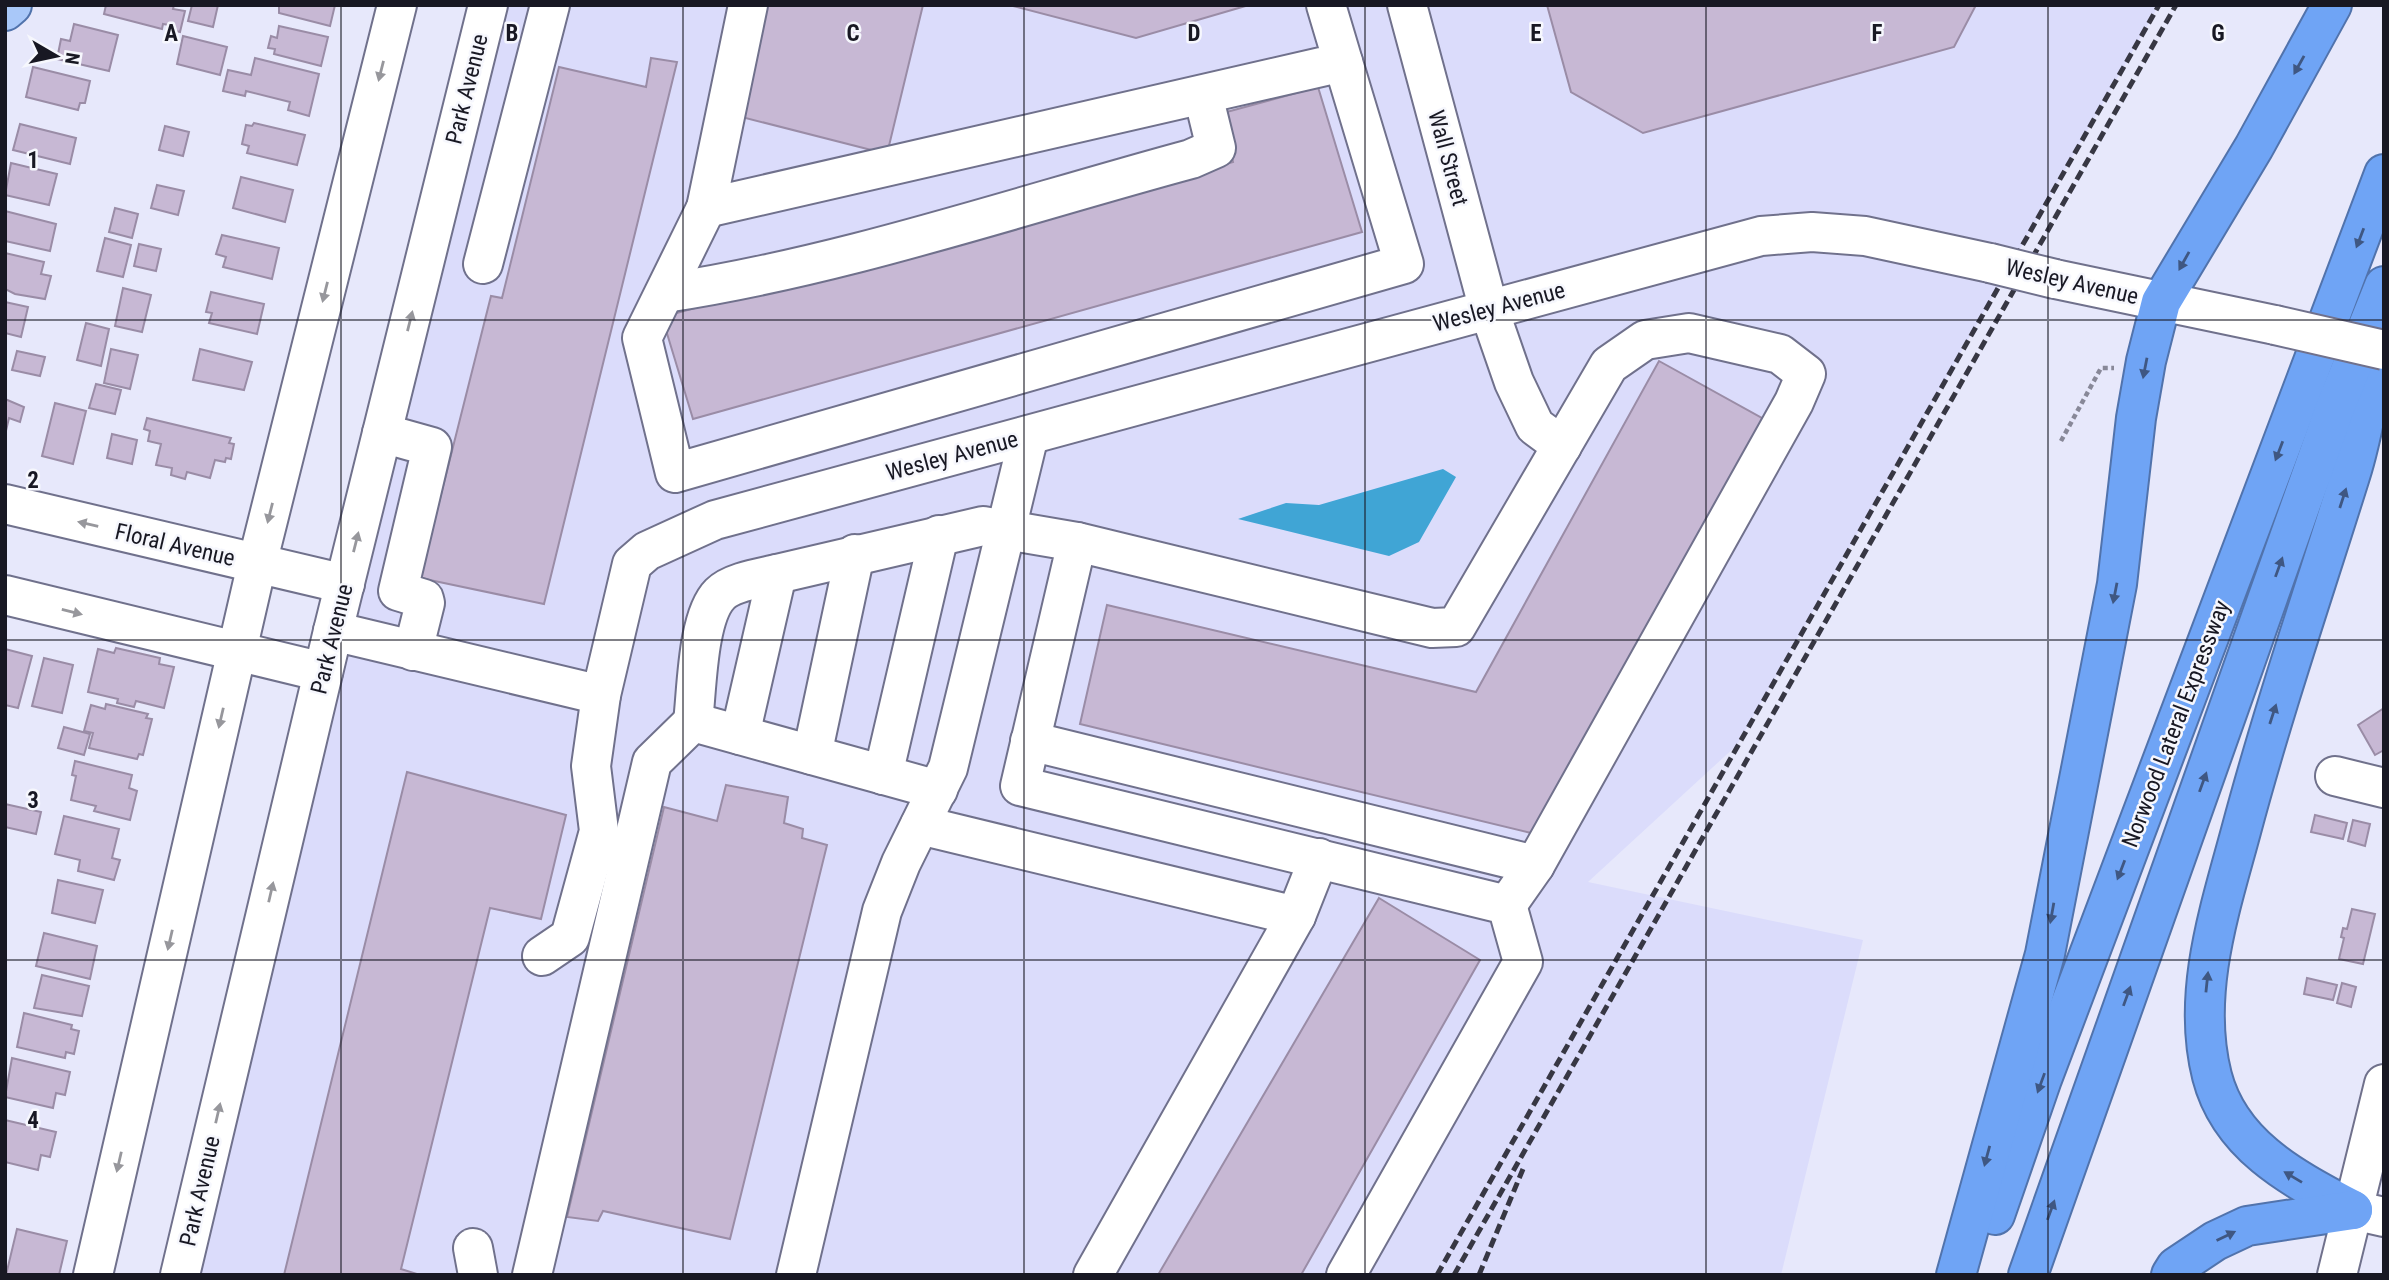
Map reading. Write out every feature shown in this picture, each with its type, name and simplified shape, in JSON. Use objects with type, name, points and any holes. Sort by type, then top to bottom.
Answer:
[{"type":"highway","points":[[1956,1275],[2001,1102],[2045,954],[2117,584],[2136,418],[2146,361],[2161,302],[2253,147],[2332,5]]},
{"type":"highway","name":"Norwood Lateral Expressway","points":[[1974,1275],[2042,1079],[2384,174]]},
{"type":"highway","name":"Norwood Lateral Expressway","points":[[2028,1275],[2335,408],[2384,286]]},
{"type":"highway","points":[[2368,1213],[2288,1176],[2253,1148],[2228,1114],[2212,1077],[2205,1020],[2215,929],[2267,734],[2352,472],[2384,326]]},
{"type":"highway","points":[[2171,1275],[2176,1267],[2215,1241],[2247,1226],[2368,1213]]},
{"type":"main road","points":[[5,11],[12,5]]},
{"type":"street","points":[[93,1275],[257,564],[397,5]]},
{"type":"street","name":"Park Avenue","points":[[180,1275],[332,632],[488,5]]},
{"type":"street","points":[[483,264],[550,5]]},
{"type":"street","points":[[748,5],[706,208],[642,338],[675,473],[1404,264],[1326,5]]},
{"type":"street","name":"Wall Street","points":[[1408,5],[1489,310],[1514,382],[1535,426],[1562,446]]},
{"type":"street","points":[[706,208],[1343,62]]},
{"type":"street","points":[[664,293],[705,287],[881,246],[1191,159],[1216,148],[1203,94]]},
{"type":"street","points":[[451,152],[509,165]]},
{"type":"street","name":"Wesley Avenue","points":[[601,695],[632,564],[648,551],[715,520],[1760,236],[1812,232],[1865,236],[2384,350]]},
{"type":"street","points":[[533,1275],[652,762],[693,722],[705,620],[720,594],[746,582],[855,554],[983,526],[1077,542],[1432,628],[1456,626],[1609,365],[1646,340],[1689,332],[1780,354],[1806,374],[1794,402],[1535,865],[1507,905]]},
{"type":"street","points":[[382,433],[432,447],[398,591],[424,599],[413,651]]},
{"type":"street","points":[[796,1275],[882,911],[948,768],[1029,435]]},
{"type":"street","name":"Floral Avenue","points":[[5,504],[345,584]]},
{"type":"street","points":[[883,775],[939,535]]},
{"type":"street","points":[[1077,542],[1020,786],[1507,905]]},
{"type":"street","points":[[812,755],[855,554]]},
{"type":"street","points":[[740,735],[777,574]]},
{"type":"street","points":[[5,596],[323,672]]},
{"type":"street","points":[[332,632],[601,695],[591,766],[599,831],[570,937],[542,956]]},
{"type":"street","points":[[693,722],[938,790]]},
{"type":"street","points":[[1030,741],[1535,865]]},
{"type":"street","points":[[2335,776],[2384,788]]},
{"type":"street","points":[[920,825],[1296,916]]},
{"type":"street","points":[[1093,1275],[1296,916],[1319,858]]},
{"type":"street","points":[[1346,1275],[1523,962],[1507,905]]},
{"type":"street","points":[[2337,1275],[2368,1213],[2384,1084]]},
{"type":"path","points":[[2061,441],[2101,368],[2122,368]]},
{"type":"shaded area","points":[[488,5],[2159,5],[1737,745],[1588,882],[1863,940],[1781,1275],[180,1275]]},
{"type":"water","points":[[1443,469],[1456,477],[1419,542],[1389,556],[1238,519],[1286,503],[1319,505]]},
{"type":"building","points":[[106,5],[174,5],[173,9],[185,11],[180,32],[168,29],[169,25],[163,24],[162,29],[104,14]]},
{"type":"building","points":[[192,5],[218,5],[213,27],[188,21]]},
{"type":"building","points":[[279,5],[335,5],[330,26],[279,13]]},
{"type":"building","points":[[756,5],[923,5],[887,154],[730,114]]},
{"type":"building","points":[[1009,5],[1249,5],[1136,38]]},
{"type":"building","points":[[1547,5],[1976,5],[1954,47],[1643,133],[1571,92]]},
{"type":"building","points":[[74,24],[118,35],[109,71],[57,59],[61,39],[70,41]]},
{"type":"building","points":[[279,26],[328,37],[321,66],[274,54],[275,49],[268,48],[271,36],[277,38]]},
{"type":"building","points":[[183,36],[227,47],[220,75],[177,64]]},
{"type":"building","points":[[255,58],[319,74],[309,116],[288,110],[290,102],[246,91],[245,96],[223,91],[228,70],[251,75]]},
{"type":"building","points":[[651,58],[677,62],[544,604],[420,578],[491,296],[502,298],[559,67],[646,87]]},
{"type":"building","points":[[33,67],[90,81],[85,103],[80,103],[78,110],[26,97]]},
{"type":"building","points":[[1318,87],[1362,232],[693,419],[662,317],[1233,162],[1223,113]]},
{"type":"building","points":[[254,123],[305,135],[297,165],[247,153],[249,146],[242,144],[246,125],[252,126]]},
{"type":"building","points":[[20,124],[76,138],[70,164],[13,150]]},
{"type":"building","points":[[165,126],[189,132],[183,156],[159,150]]},
{"type":"building","points":[[11,163],[57,174],[49,205],[5,195]]},
{"type":"building","points":[[241,177],[293,190],[285,222],[233,208]]},
{"type":"building","points":[[157,185],[184,191],[178,215],[151,208]]},
{"type":"building","points":[[115,208],[138,214],[132,238],[109,232]]},
{"type":"building","points":[[5,211],[56,224],[50,251],[5,241]]},
{"type":"building","points":[[222,235],[279,248],[272,279],[223,267],[226,257],[216,254]]},
{"type":"building","points":[[105,238],[131,245],[123,277],[97,271]]},
{"type":"building","points":[[139,244],[161,249],[156,271],[134,266]]},
{"type":"building","points":[[5,253],[44,262],[41,274],[51,276],[45,299],[15,294],[5,289]]},
{"type":"building","points":[[123,288],[151,295],[142,332],[115,326]]},
{"type":"building","points":[[211,292],[264,304],[257,334],[209,323],[212,313],[206,312]]},
{"type":"building","points":[[5,302],[28,307],[21,337],[5,333]]},
{"type":"building","points":[[86,323],[109,329],[101,366],[77,360]]},
{"type":"building","points":[[111,349],[138,355],[130,389],[104,383]]},
{"type":"building","points":[[200,349],[252,362],[244,390],[193,380]]},
{"type":"building","points":[[17,351],[45,357],[40,376],[12,370]]},
{"type":"building","points":[[1659,361],[1769,422],[1535,834],[1080,724],[1107,605],[1476,692]]},
{"type":"building","points":[[96,384],[121,390],[115,414],[89,408]]},
{"type":"building","points":[[5,399],[24,407],[20,422],[9,418],[5,435]]},
{"type":"building","points":[[55,403],[86,411],[73,464],[42,456]]},
{"type":"building","points":[[147,418],[231,438],[229,443],[234,444],[231,459],[226,458],[225,462],[215,460],[210,478],[187,472],[185,479],[171,475],[172,468],[156,465],[161,444],[148,441],[150,431],[144,429]]},
{"type":"building","points":[[112,434],[137,440],[132,464],[107,458]]},
{"type":"building","points":[[116,648],[160,658],[159,664],[174,667],[164,708],[136,701],[134,707],[117,703],[118,699],[88,692],[98,649],[114,653]]},
{"type":"building","points":[[5,649],[32,656],[18,708],[5,705]]},
{"type":"building","points":[[44,658],[73,665],[62,713],[32,706]]},
{"type":"building","points":[[106,704],[148,714],[146,718],[152,719],[143,755],[139,754],[137,759],[89,748],[93,733],[84,731],[91,705],[105,709]]},
{"type":"building","points":[[2384,708],[2384,750],[2375,755],[2358,725]]},
{"type":"building","points":[[64,727],[90,734],[84,755],[58,748]]},
{"type":"building","points":[[75,761],[132,775],[129,788],[137,791],[130,820],[94,811],[96,806],[71,800],[76,776],[72,775]]},
{"type":"building","points":[[407,772],[566,815],[541,919],[490,908],[401,1269],[420,1275],[284,1275]]},
{"type":"building","points":[[726,785],[788,797],[784,823],[803,829],[802,838],[827,845],[730,1239],[603,1211],[598,1221],[567,1217],[664,807],[717,821]]},
{"type":"building","points":[[5,804],[41,812],[36,834],[5,827]]},
{"type":"building","points":[[2315,815],[2347,823],[2343,839],[2311,832]]},
{"type":"building","points":[[64,816],[119,829],[112,858],[120,860],[114,880],[78,871],[80,860],[55,854]]},
{"type":"building","points":[[2353,820],[2370,824],[2365,846],[2348,841]]},
{"type":"building","points":[[58,880],[103,890],[95,923],[52,913]]},
{"type":"building","points":[[1379,898],[1480,960],[1301,1275],[1158,1275]]},
{"type":"building","points":[[2352,909],[2375,914],[2363,964],[2339,959],[2344,938],[2341,937],[2343,928],[2347,929]]},
{"type":"building","points":[[44,933],[97,946],[90,979],[36,966]]},
{"type":"building","points":[[42,975],[89,986],[82,1016],[34,1008]]},
{"type":"building","points":[[2307,978],[2337,985],[2333,1000],[2304,994]]},
{"type":"building","points":[[2342,983],[2356,987],[2351,1007],[2337,1003]]},
{"type":"building","points":[[24,1013],[72,1025],[71,1029],[79,1031],[74,1054],[66,1052],[65,1058],[17,1047]]},
{"type":"building","points":[[12,1058],[70,1072],[65,1095],[56,1093],[53,1108],[5,1097]]},
{"type":"building","points":[[5,1120],[56,1132],[50,1157],[41,1155],[38,1170],[5,1162]]},
{"type":"building","points":[[17,1229],[67,1241],[59,1275],[6,1275]]},
{"type":"railway","points":[[1437,1275],[2159,5]]},
{"type":"railway","points":[[1454,1275],[2176,5]]},
{"type":"railway","points":[[1479,1275],[1523,1169]]}]
